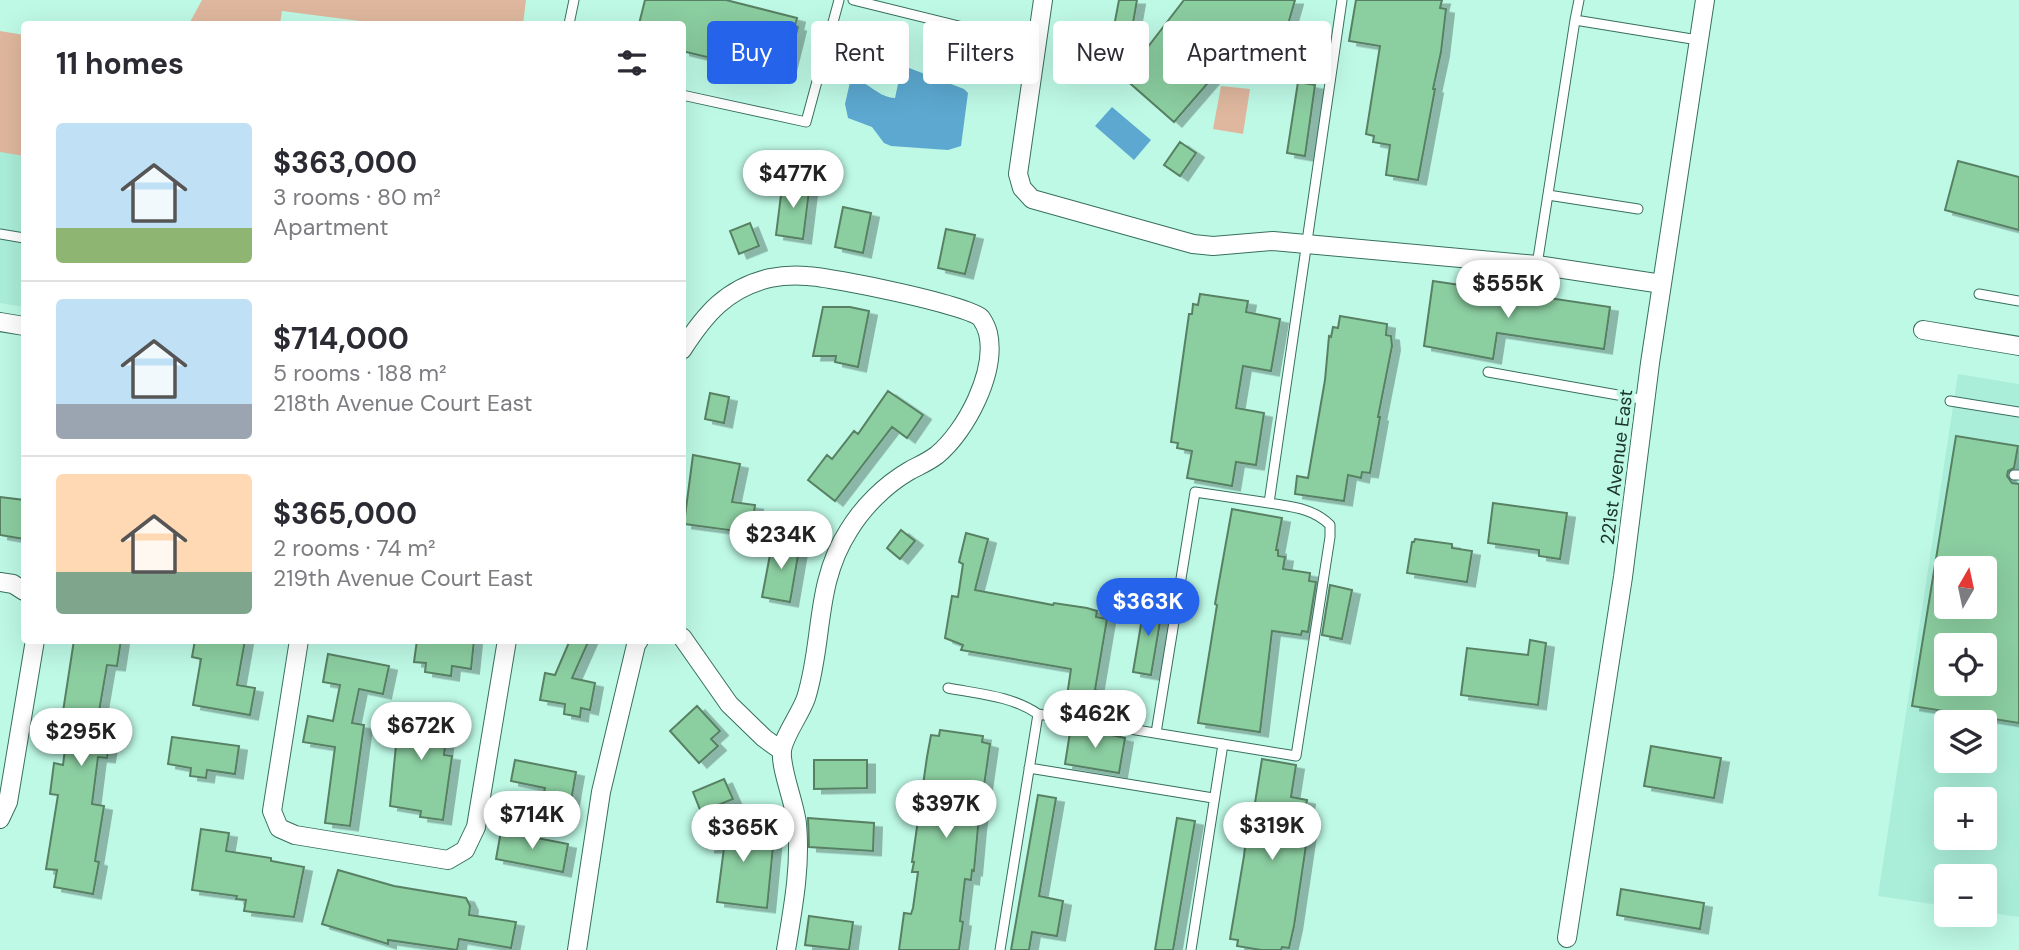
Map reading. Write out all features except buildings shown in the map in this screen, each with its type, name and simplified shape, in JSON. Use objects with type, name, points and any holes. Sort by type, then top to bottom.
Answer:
[{"type":"street","points":[[1039,22],[1042,0]]},
{"type":"street","name":"221st Avenue East","points":[[1567,939],[1623,577],[1662,284],[1705,0]]},
{"type":"street","points":[[1031,84],[1018,174],[1022,188],[1032,199],[1186,243],[1213,246],[1273,241],[1537,265],[1662,284]]},
{"type":"street","points":[[686,345],[718,304],[735,290],[771,278],[806,276],[934,301],[969,311],[981,318],[988,333],[988,362],[981,389],[971,410],[946,446],[934,457],[884,489],[863,511],[848,531],[833,562],[823,594],[806,699],[782,751],[796,820],[799,850],[786,950]]},
{"type":"street","points":[[0,322],[21,326]]},
{"type":"street","points":[[1923,330],[2019,346]]},
{"type":"street","points":[[0,582],[13,584],[21,589]]},
{"type":"street","points":[[686,643],[729,705],[782,751]]},
{"type":"street","points":[[0,819],[8,802],[34,644]]},
{"type":"street","points":[[298,644],[272,811],[279,828],[295,835],[448,860],[460,855],[469,845],[480,807],[506,644]]},
{"type":"street","points":[[576,950],[601,792],[637,644]]},
{"type":"lane","points":[[570,21],[574,0]]},
{"type":"lane","points":[[686,96],[806,122],[839,0]]},
{"type":"lane","points":[[853,0],[938,21]]},
{"type":"lane","points":[[1269,503],[1342,0]]},
{"type":"lane","points":[[1537,265],[1579,0]]},
{"type":"lane","points":[[1575,20],[1699,40]]},
{"type":"lane","points":[[1548,195],[1637,209]]},
{"type":"lane","points":[[0,234],[21,238]]},
{"type":"lane","points":[[1979,294],[2019,301]]},
{"type":"lane","points":[[1488,372],[1646,400]]},
{"type":"lane","points":[[1950,401],[2019,412]]},
{"type":"lane","points":[[948,688],[1011,700],[1038,715],[1296,756],[1331,537],[1330,525],[1320,516],[1308,510],[1195,492],[1156,733]]},
{"type":"lane","points":[[1000,950],[1038,715]]},
{"type":"lane","points":[[1191,950],[1223,744]]},
{"type":"lane","points":[[1029,768],[1213,798]]},
{"type":"shaded area","points":[[202,0],[526,0],[523,21],[360,21],[282,11],[280,21],[191,21]]},
{"type":"shaded area","points":[[0,31],[21,34],[21,156],[0,152]]},
{"type":"shaded area","points":[[1221,86],[1250,89],[1243,134],[1213,129]]},
{"type":"shaded area","points":[[0,152],[21,156],[21,306],[0,303]]},
{"type":"shaded area","points":[[1958,374],[2019,384],[2019,917],[1997,914],[1997,864],[1934,864],[1934,904],[1878,896]]},
{"type":"water","points":[[909,68],[923,73],[923,84],[951,84],[964,89],[968,93],[961,146],[948,150],[891,146],[884,143],[872,127],[848,118],[845,104],[850,84],[865,84],[884,96],[895,98],[898,84],[909,84]]},
{"type":"water","points":[[1112,107],[1151,140],[1134,160],[1095,126]]}]
